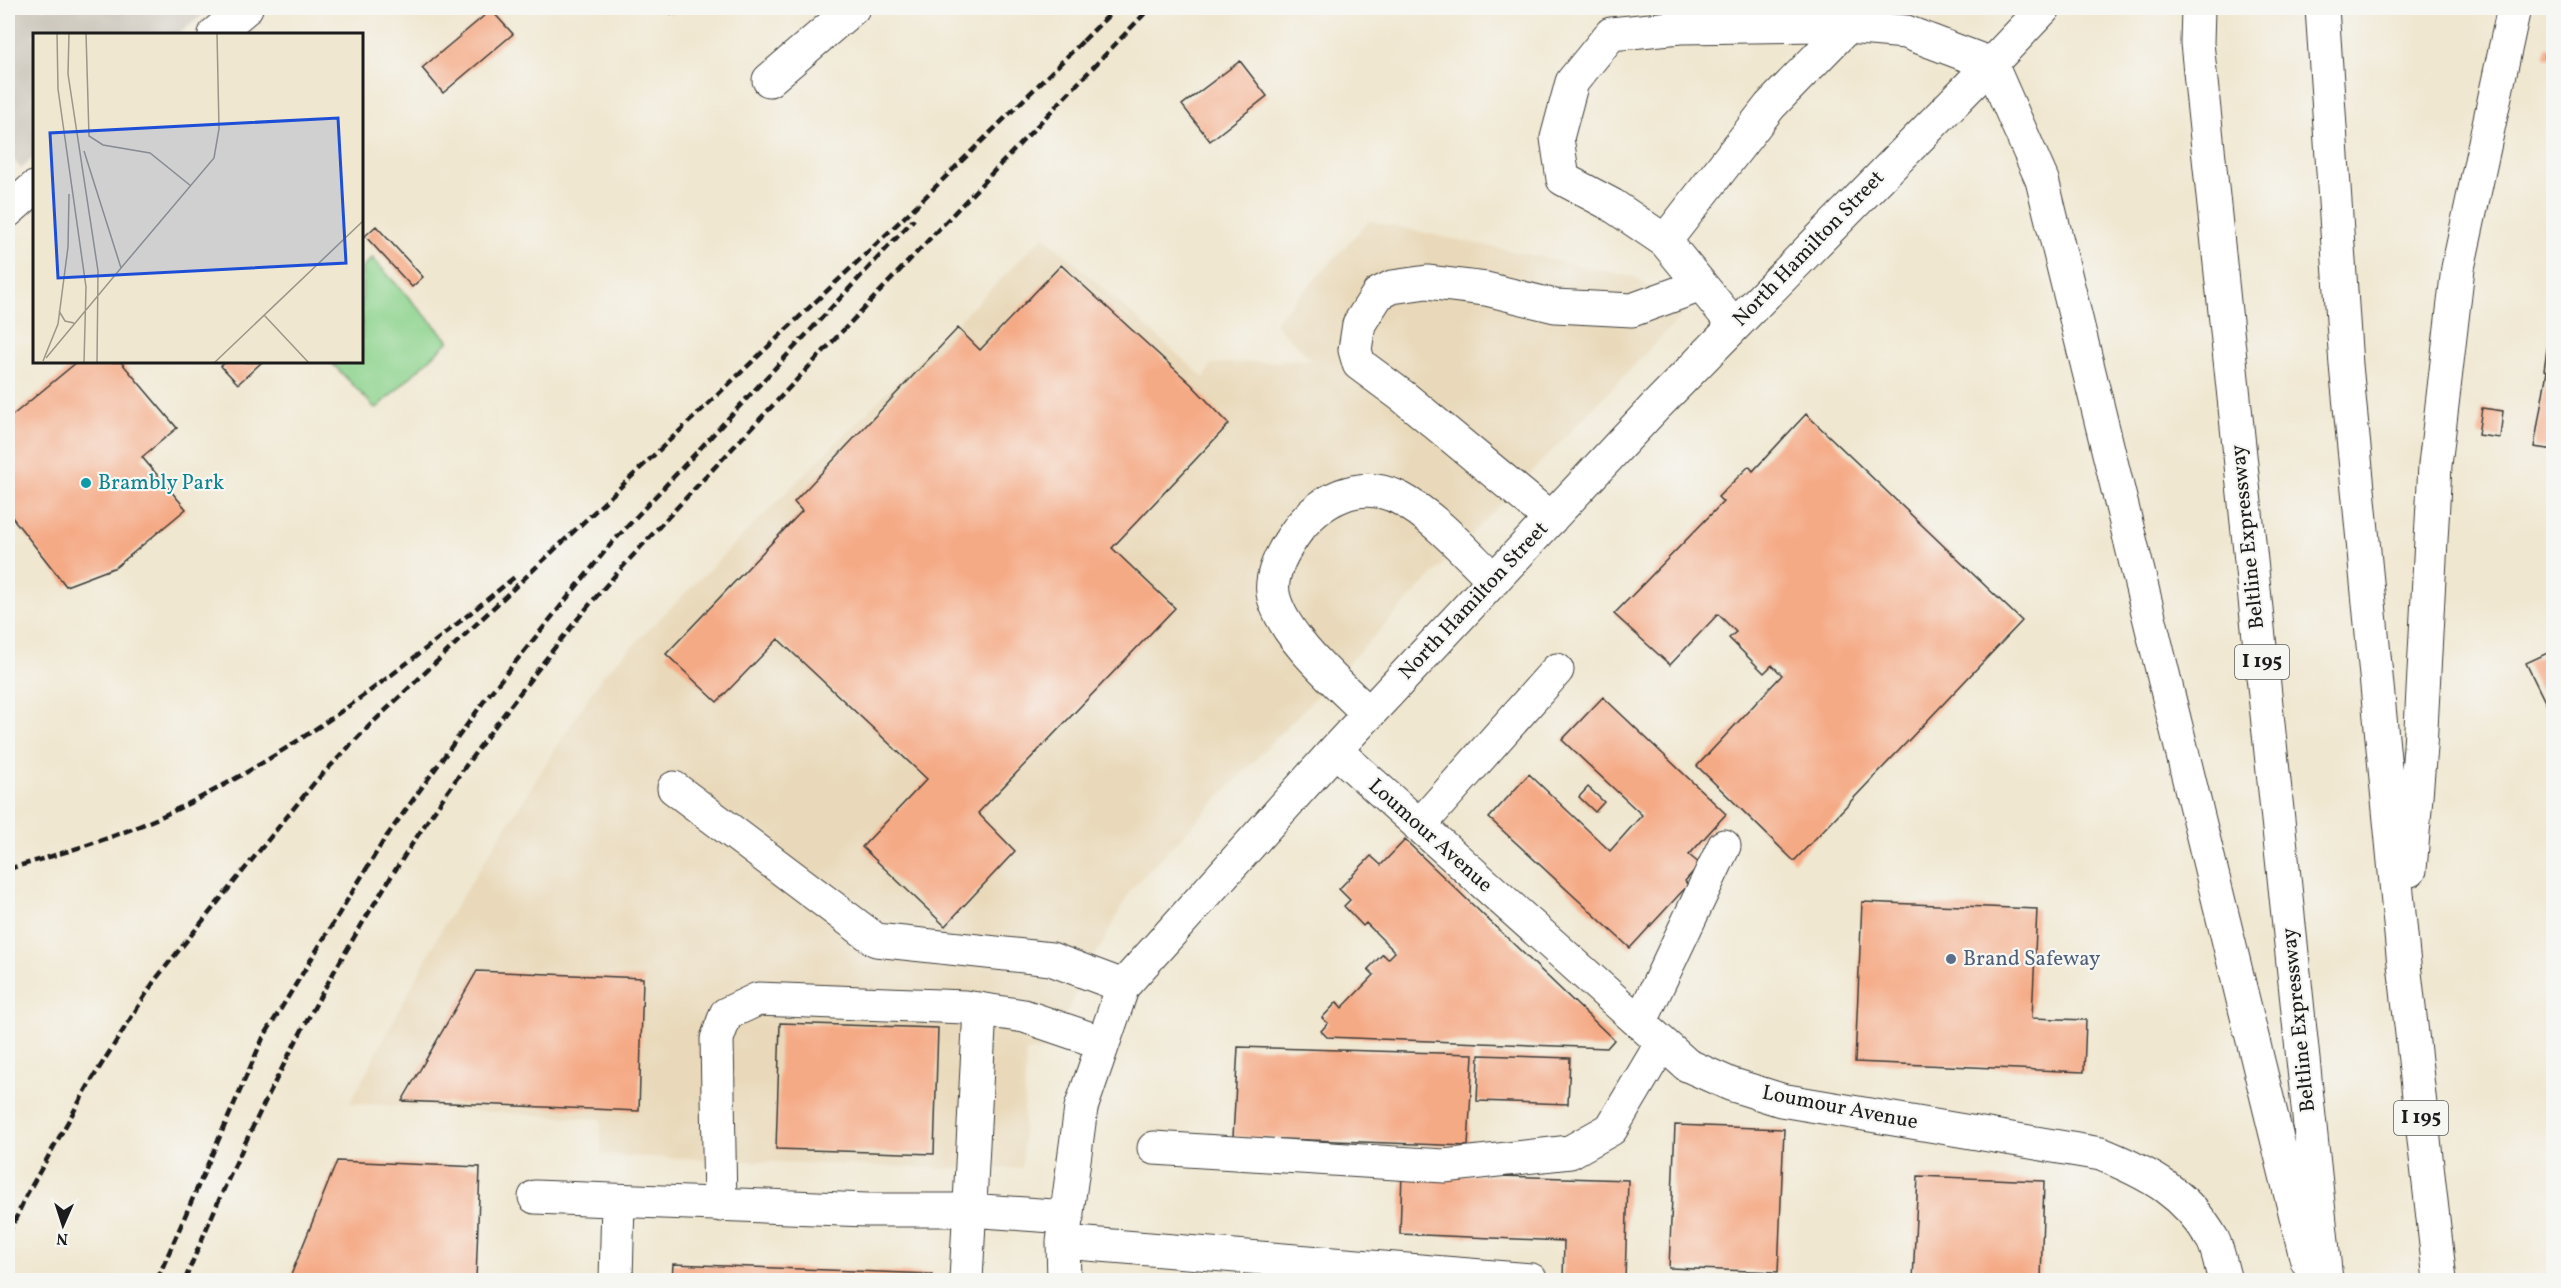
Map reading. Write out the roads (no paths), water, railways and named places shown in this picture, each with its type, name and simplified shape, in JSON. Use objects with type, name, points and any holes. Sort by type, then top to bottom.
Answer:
[{"type":"main road","points":[[215,33],[246,8]]},
{"type":"main road","points":[[769,80],[853,8]]},
{"type":"main road","name":"North Hamilton Street","points":[[1064,1281],[1065,1229],[1081,1108],[1123,986],[1335,750],[1551,519],[1734,325],[2044,8]]},
{"type":"main road","name":"Beltline Expressway","points":[[2198,8],[2197,43],[2326,1281]]},
{"type":"main road","name":"I 195","points":[[2322,8],[2346,365],[2403,955],[2439,1281]]},
{"type":"main road","points":[[2403,955],[2420,747],[2434,465],[2458,268],[2514,8]]},
{"type":"main road","points":[[1734,325],[1665,241],[1612,204],[1563,178],[1557,138],[1572,82],[1611,34],[1680,27],[1818,25],[1847,27],[1906,32],[1991,64],[2042,180],[2312,1281]]},
{"type":"main road","points":[[1665,241],[1770,106],[1847,27]]},
{"type":"main road","points":[[8,211],[33,189]]},
{"type":"main road","points":[[1551,519],[1405,398],[1359,364],[1355,350],[1359,324],[1378,294],[1392,287],[1427,282],[1486,289],[1555,306],[1632,310],[1701,285]]},
{"type":"main road","points":[[1369,714],[1291,632],[1274,598],[1272,583],[1279,564],[1302,524],[1327,500],[1347,492],[1364,490],[1400,498],[1437,525],[1494,580]]},
{"type":"main road","points":[[1419,826],[1557,670]]},
{"type":"main road","name":"Loumour Avenue","points":[[1335,750],[1687,1065],[1730,1084],[1781,1100],[2101,1154],[2141,1170],[2173,1190],[2195,1215],[2214,1242],[2225,1281]]},
{"type":"main road","points":[[674,788],[876,940],[1051,959],[1123,986]]},
{"type":"main road","points":[[1154,1148],[1444,1166],[1570,1152],[1611,1129],[1724,846]]},
{"type":"main road","points":[[720,1205],[717,1039],[726,1014],[758,999],[980,1009],[1024,1016],[1103,1043]]},
{"type":"main road","points":[[966,1281],[980,1009]]},
{"type":"main road","points":[[535,1197],[867,1210],[969,1210],[1065,1229],[1531,1280]]},
{"type":"main road","points":[[616,1281],[618,1201]]},
{"type":"railway","points":[[1083,41],[1116,8]]},
{"type":"railway","points":[[185,1280],[252,1129],[289,1055],[370,910],[462,772],[531,678],[596,597],[667,518],[923,245],[1150,8]]},
{"type":"railway","points":[[8,1235],[27,1194],[91,1081],[155,980],[315,782],[370,725],[913,209],[1089,35]]},
{"type":"railway","points":[[157,1280],[263,1038],[384,840],[487,697],[611,544],[914,219]]},
{"type":"railway","points":[[8,869],[91,844],[131,829],[218,788],[308,734],[351,704],[394,673],[517,575]]},
{"type":"place","name":"Brambly Park","points":[[86,483]]},
{"type":"place","name":"Brand Safeway","points":[[1951,959]]}]
